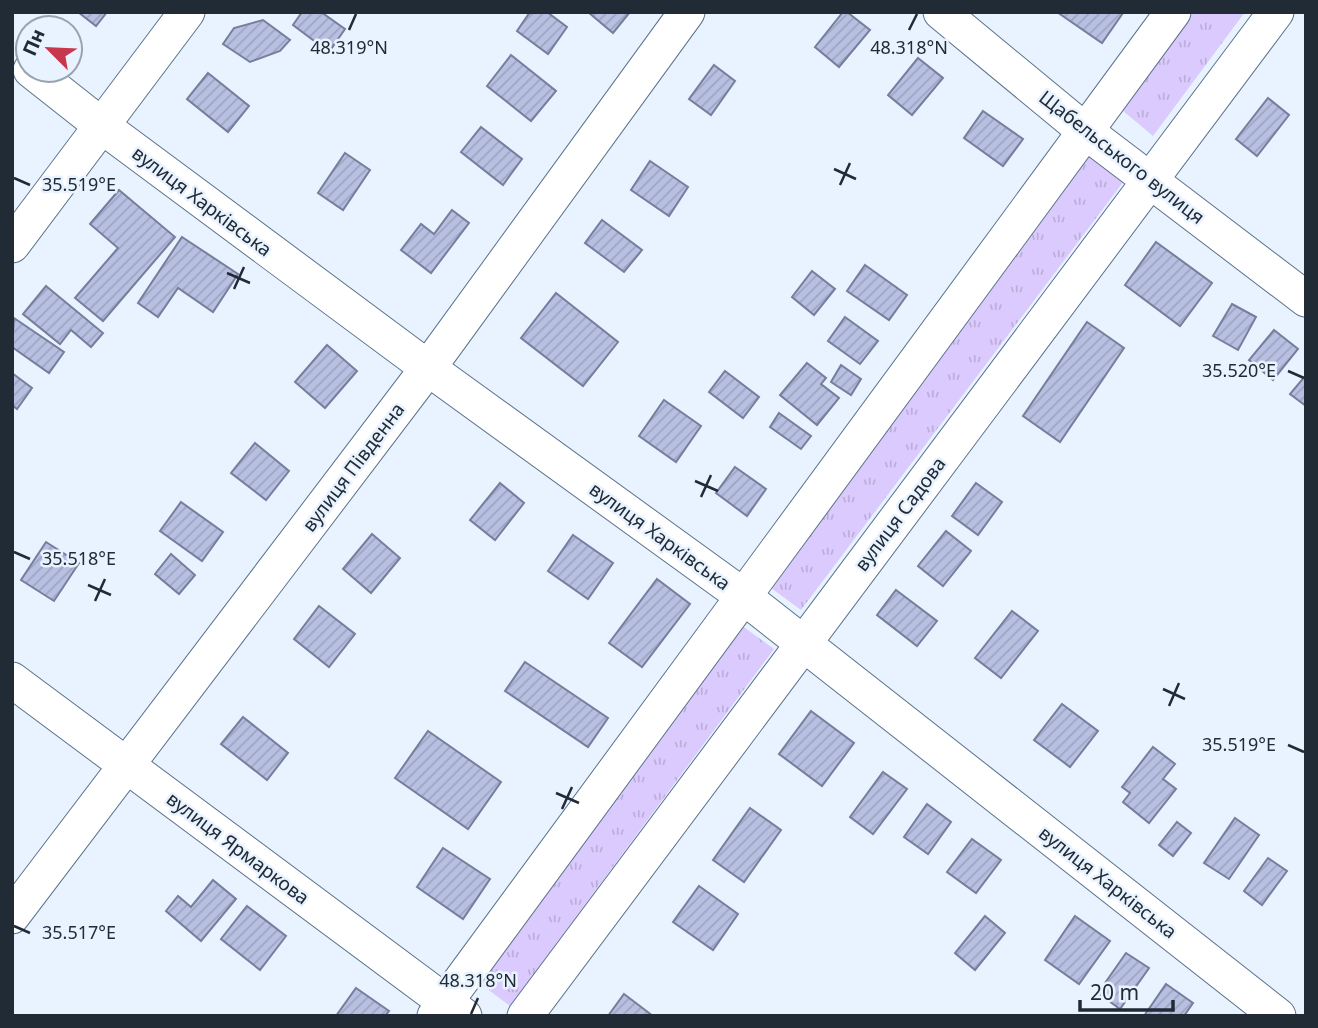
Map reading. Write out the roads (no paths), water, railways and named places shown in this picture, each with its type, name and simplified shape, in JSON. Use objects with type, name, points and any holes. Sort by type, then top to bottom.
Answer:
[{"type":"street","points":[[12,245],[187,12]]},
{"type":"street","name":"вулиця Південна","points":[[12,916],[428,368],[687,12]]},
{"type":"street","name":"Щабельського вулиця","points":[[941,12],[1086,131],[1306,299]]},
{"type":"street","points":[[448,1011],[743,596],[1173,12]]},
{"type":"street","name":"вулиця Садова","points":[[525,1016],[1276,12]]},
{"type":"street","name":"вулиця Харківська","points":[[49,84],[428,368],[743,596],[1278,1016]]},
{"type":"street","name":"вулиця Ярмаркова","points":[[12,680],[448,1011]]}]
